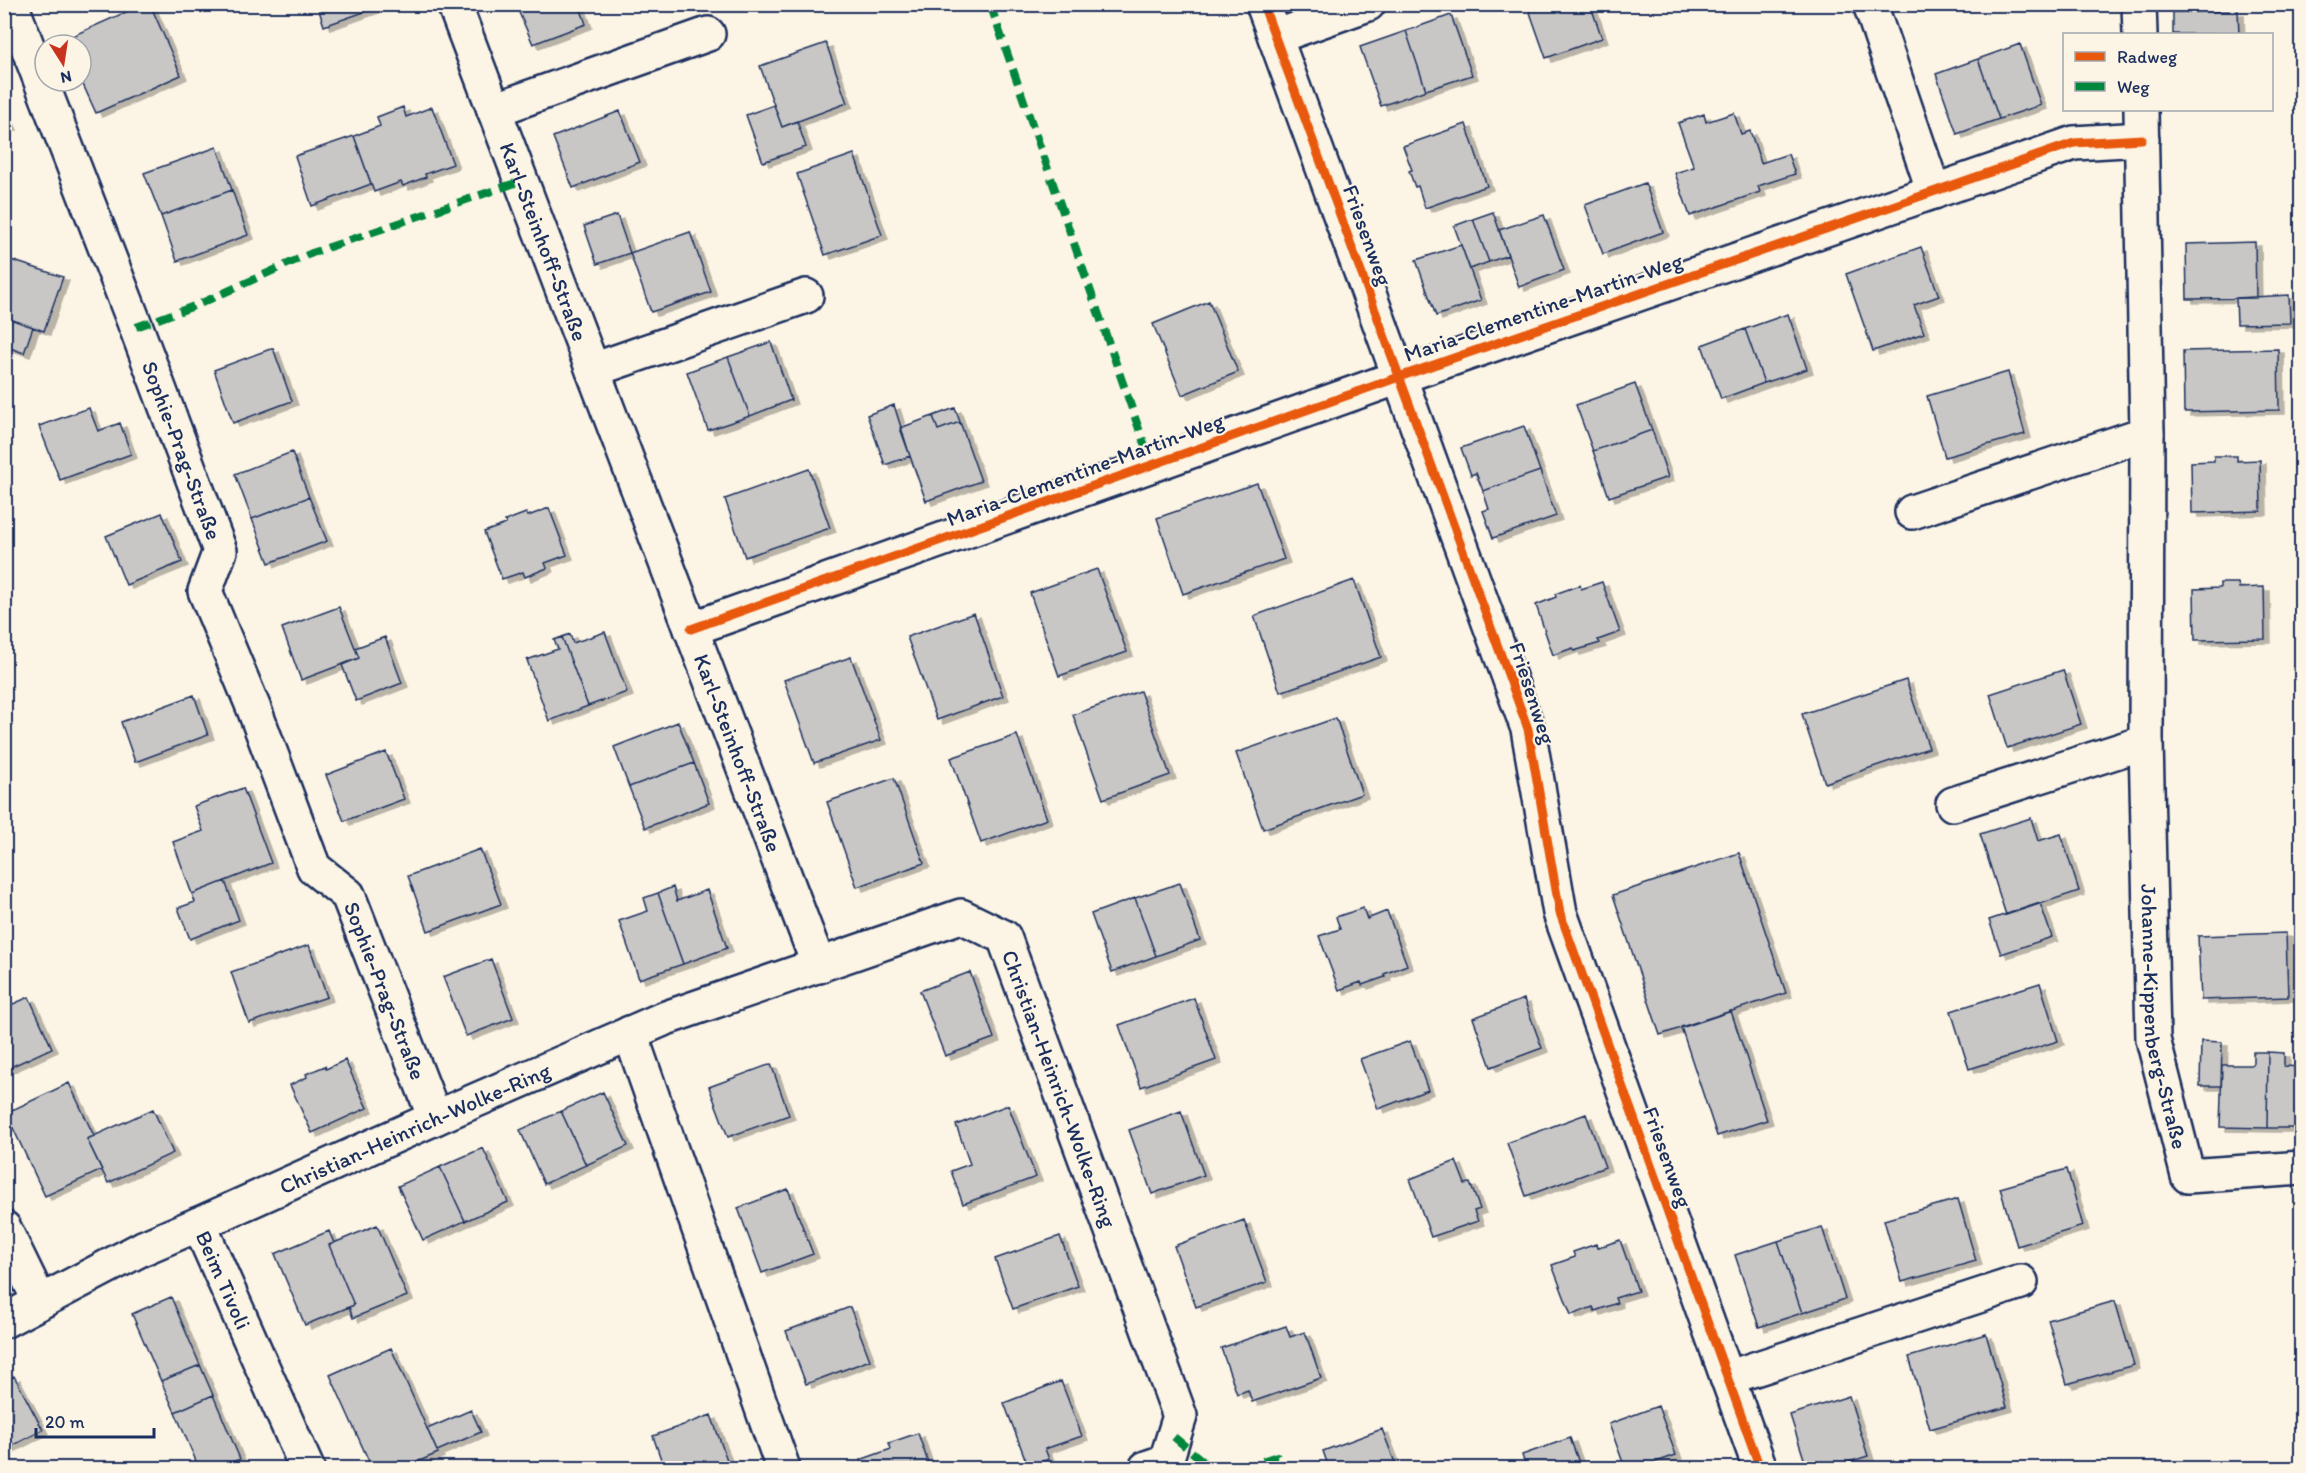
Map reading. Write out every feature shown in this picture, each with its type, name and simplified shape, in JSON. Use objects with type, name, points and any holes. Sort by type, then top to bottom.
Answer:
[{"type":"street","name":"Sophie-Prag-Straße","points":[[11,4],[220,551],[205,591],[254,709],[314,867],[348,895],[435,1118]]},
{"type":"street","name":"Karl-Steinhoff-Straße","points":[[454,4],[819,966]]},
{"type":"street","name":"Friesenweg","points":[[1263,4],[1528,729],[1560,913],[1760,1468]]},
{"type":"street","points":[[1275,37],[1368,4]]},
{"type":"street","points":[[1870,4],[1934,192]]},
{"type":"street","points":[[2139,4],[2140,33]]},
{"type":"street","name":"Karl-Steinhoff-Straße","points":[[494,110],[708,34]]},
{"type":"street","name":"Maria-Clementine-Martin-Weg","points":[[691,629],[1399,377],[2074,143],[2141,124]]},
{"type":"street","name":"Johanne-Kippenberg-Straße","points":[[2141,124],[2147,433],[2146,742],[2153,1039],[2188,1176],[2301,1168]]},
{"type":"street","points":[[593,370],[806,296]]},
{"type":"street","points":[[1912,512],[2147,433]]},
{"type":"street","points":[[1953,804],[2146,742]]},
{"type":"street","name":"Christian-Heinrich-Wolke-Ring","points":[[199,1224],[663,1019],[961,916],[1004,937],[1180,1416],[1166,1461],[1146,1468]]},
{"type":"street","points":[[630,1033],[783,1468]]},
{"type":"street","name":"Beim Tivoli","points":[[4,1321],[143,1248],[199,1224],[307,1468]]},
{"type":"street","points":[[4,1228],[39,1302]]},
{"type":"street","points":[[1727,1377],[2021,1282]]},
{"type":"building","points":[[144,4],[150,4],[181,75],[96,113],[87,93],[93,93],[93,33],[79,33]]},
{"type":"building","points":[[317,4],[387,4],[324,26]]},
{"type":"building","points":[[519,4],[579,4],[586,24],[533,44],[517,8],[520,7]]},
{"type":"building","points":[[1527,4],[1590,4],[1602,38],[1546,58]]},
{"type":"building","points":[[2238,11],[2239,33],[2173,33],[2173,12]]},
{"type":"building","points":[[1451,15],[1472,75],[1426,90],[1406,31]]},
{"type":"building","points":[[1406,31],[1426,90],[1381,106],[1360,47]]},
{"type":"building","points":[[826,43],[847,103],[782,127],[760,66]]},
{"type":"building","points":[[2020,44],[2041,105],[1999,119],[1978,59]]},
{"type":"building","points":[[1978,59],[1999,119],[1957,134],[1936,74]]},
{"type":"building","points":[[774,105],[782,127],[797,121],[806,147],[763,162],[746,115]]},
{"type":"building","points":[[403,107],[406,117],[432,107],[453,164],[425,174],[426,177],[403,186],[401,182],[374,192],[354,136],[380,126],[377,117]]},
{"type":"building","points":[[4,111],[11,126],[4,129]]},
{"type":"building","points":[[620,111],[640,162],[573,188],[553,137]]},
{"type":"building","points":[[1734,113],[1741,134],[1750,131],[1761,163],[1788,154],[1795,174],[1758,186],[1760,192],[1690,216],[1675,173],[1694,167],[1678,123],[1704,114],[1706,122]]},
{"type":"building","points":[[1466,124],[1487,186],[1425,208],[1418,186],[1415,187],[1409,171],[1412,170],[1403,146]]},
{"type":"building","points":[[354,136],[371,184],[312,206],[295,156]]},
{"type":"building","points":[[217,147],[232,190],[161,216],[144,173]]},
{"type":"building","points":[[854,154],[882,235],[825,255],[797,174]]},
{"type":"building","points":[[1645,183],[1663,232],[1603,254],[1585,205]]},
{"type":"building","points":[[232,190],[248,235],[177,261],[161,216]]},
{"type":"building","points":[[1493,212],[1508,255],[1489,262],[1473,219]]},
{"type":"building","points":[[617,215],[630,253],[597,264],[584,226]]},
{"type":"building","points":[[1544,215],[1564,270],[1519,287],[1499,230]]},
{"type":"building","points":[[1473,219],[1489,262],[1470,269],[1454,226]]},
{"type":"building","points":[[690,232],[711,292],[651,312],[630,253]]},
{"type":"building","points":[[2255,242],[2256,298],[2187,299],[2186,244]]},
{"type":"building","points":[[1461,245],[1481,300],[1436,316],[1416,260]]},
{"type":"building","points":[[1921,247],[1939,296],[1914,305],[1924,333],[1873,351],[1846,274]]},
{"type":"building","points":[[11,260],[63,277],[44,331],[4,317],[4,279]]},
{"type":"building","points":[[2289,295],[2290,323],[2237,324],[2236,298]]},
{"type":"building","points":[[1209,301],[1238,372],[1182,395],[1153,324]]},
{"type":"building","points":[[1788,314],[1807,369],[1764,383],[1745,329]]},
{"type":"building","points":[[4,317],[33,327],[24,353],[4,346]]},
{"type":"building","points":[[1745,329],[1764,383],[1721,399],[1702,345]]},
{"type":"building","points":[[771,342],[791,400],[750,416],[728,357]]},
{"type":"building","points":[[273,348],[292,401],[233,423],[214,370]]},
{"type":"building","points":[[2278,349],[2279,410],[2184,412],[2183,351]]},
{"type":"building","points":[[728,357],[750,416],[708,430],[687,372]]},
{"type":"building","points":[[2008,372],[2025,434],[1945,457],[1927,396]]},
{"type":"building","points":[[1635,384],[1652,430],[1593,451],[1576,405]]},
{"type":"building","points":[[894,405],[910,456],[885,465],[867,415]]},
{"type":"building","points":[[89,408],[98,431],[120,423],[131,454],[60,480],[39,426]]},
{"type":"building","points":[[955,408],[960,422],[938,430],[933,416]]},
{"type":"building","points":[[933,416],[938,430],[960,422],[981,481],[926,501],[900,428]]},
{"type":"building","points":[[1524,426],[1540,471],[1483,491],[1476,473],[1471,475],[1461,448]]},
{"type":"building","points":[[1652,430],[1668,477],[1609,497],[1593,451]]},
{"type":"building","points":[[292,452],[309,497],[252,519],[235,474]]},
{"type":"building","points":[[2214,456],[2237,456],[2237,461],[2260,460],[2261,511],[2192,513],[2191,462],[2214,461]]},
{"type":"building","points":[[809,469],[830,528],[745,557],[725,499]]},
{"type":"building","points":[[1540,471],[1556,516],[1493,538],[1483,511],[1489,509],[1483,491]]},
{"type":"building","points":[[1257,483],[1284,559],[1183,594],[1157,518]]},
{"type":"building","points":[[309,497],[327,541],[269,563],[252,519]]},
{"type":"building","points":[[549,508],[567,555],[545,563],[547,568],[525,577],[523,572],[502,579],[484,532],[526,513],[528,516]]},
{"type":"building","points":[[162,513],[182,562],[126,585],[106,536]]},
{"type":"building","points":[[1097,569],[1127,652],[1059,676],[1030,593]]},
{"type":"building","points":[[1354,580],[1381,657],[1280,692],[1254,616]]},
{"type":"building","points":[[1602,582],[1620,632],[1598,640],[1600,643],[1574,651],[1573,648],[1553,655],[1536,605],[1556,597],[1555,594],[1580,585],[1581,589]]},
{"type":"building","points":[[2220,583],[2238,583],[2239,588],[2264,587],[2265,639],[2195,640],[2194,589],[2220,588]]},
{"type":"building","points":[[339,607],[359,658],[301,680],[282,628]]},
{"type":"building","points":[[974,613],[1003,696],[937,720],[907,637]]},
{"type":"building","points":[[605,632],[627,692],[588,706],[562,637],[570,634],[573,643]]},
{"type":"building","points":[[385,637],[402,683],[356,701],[342,665],[359,658],[355,648]]},
{"type":"building","points":[[562,637],[588,706],[549,721],[527,660],[558,649],[554,640]]},
{"type":"building","points":[[851,657],[881,740],[814,763],[784,680]]},
{"type":"building","points":[[2063,670],[2081,724],[2007,748],[1990,694]]},
{"type":"building","points":[[1906,680],[1929,748],[1825,783],[1802,714]]},
{"type":"building","points":[[1140,691],[1170,775],[1103,799],[1073,715]]},
{"type":"building","points":[[194,695],[208,735],[135,762],[121,722]]},
{"type":"building","points":[[1336,718],[1362,794],[1263,829],[1236,753]]},
{"type":"building","points":[[678,722],[694,763],[629,787],[614,747]]},
{"type":"building","points":[[1017,735],[1047,819],[981,843],[951,758]]},
{"type":"building","points":[[386,752],[404,799],[344,821],[326,775]]},
{"type":"building","points":[[694,763],[709,803],[645,828],[629,787]]},
{"type":"building","points":[[894,778],[924,863],[857,887],[827,802]]},
{"type":"building","points":[[243,788],[271,863],[192,894],[173,842],[203,831],[194,806]]},
{"type":"building","points":[[2031,818],[2038,841],[2061,834],[2079,891],[2006,915],[1980,834]]},
{"type":"building","points":[[480,849],[501,904],[428,931],[408,876]]},
{"type":"building","points":[[1739,853],[1786,993],[1660,1035],[1613,895]]},
{"type":"building","points":[[225,881],[239,920],[190,939],[178,908],[195,902],[192,894]]},
{"type":"building","points":[[1180,883],[1200,940],[1156,956],[1135,898]]},
{"type":"building","points":[[673,887],[677,901],[707,890],[727,948],[683,964],[658,893]]},
{"type":"building","points":[[658,893],[683,964],[639,979],[619,921],[648,911],[644,898]]},
{"type":"building","points":[[1135,898],[1156,956],[1112,972],[1091,914]]},
{"type":"building","points":[[2040,903],[2052,937],[2001,954],[1989,920]]},
{"type":"building","points":[[1363,908],[1367,919],[1387,911],[1407,965],[1384,974],[1385,977],[1339,990],[1319,936],[1340,929],[1336,917]]},
{"type":"building","points":[[2286,933],[2288,997],[2201,1000],[2198,936]]},
{"type":"building","points":[[309,945],[327,997],[249,1023],[231,972]]},
{"type":"building","points":[[491,959],[513,1018],[466,1036],[443,977]]},
{"type":"building","points":[[970,972],[994,1038],[945,1056],[920,991]]},
{"type":"building","points":[[2040,983],[2058,1041],[1969,1069],[1951,1011]]},
{"type":"building","points":[[29,997],[52,1048],[4,1070],[4,1008]]},
{"type":"building","points":[[1194,998],[1216,1060],[1141,1087],[1119,1025]]},
{"type":"building","points":[[1524,999],[1542,1048],[1491,1067],[1473,1018]]},
{"type":"building","points":[[1731,1011],[1767,1120],[1717,1136],[1681,1027]]},
{"type":"building","points":[[1410,1041],[1428,1090],[1378,1109],[1360,1059]]},
{"type":"building","points":[[2201,1041],[2222,1042],[2221,1086],[2200,1086]]},
{"type":"building","points":[[2253,1052],[2268,1052],[2267,1128],[2220,1127],[2222,1065],[2253,1065]]},
{"type":"building","points":[[2268,1052],[2284,1053],[2284,1066],[2302,1067],[2302,1128],[2267,1128]]},
{"type":"building","points":[[345,1060],[367,1108],[312,1133],[290,1085],[307,1077],[306,1074],[325,1066],[326,1069]]},
{"type":"building","points":[[771,1064],[789,1115],[728,1137],[709,1087]]},
{"type":"building","points":[[69,1083],[94,1136],[87,1139],[102,1170],[45,1196],[6,1113]]},
{"type":"building","points":[[603,1092],[628,1146],[586,1165],[561,1111]]},
{"type":"building","points":[[1008,1105],[1036,1177],[963,1204],[951,1171],[970,1164],[956,1125]]},
{"type":"building","points":[[153,1109],[173,1153],[108,1183],[87,1139]]},
{"type":"building","points":[[561,1111],[586,1165],[544,1184],[520,1130]]},
{"type":"building","points":[[1181,1111],[1204,1175],[1152,1194],[1129,1130]]},
{"type":"building","points":[[1586,1114],[1605,1167],[1526,1196],[1507,1143]]},
{"type":"building","points":[[483,1148],[508,1202],[465,1221],[440,1167]]},
{"type":"building","points":[[1456,1161],[1465,1184],[1470,1183],[1480,1209],[1474,1211],[1478,1221],[1431,1237],[1410,1179]]},
{"type":"building","points":[[440,1167],[465,1221],[423,1240],[398,1186]]},
{"type":"building","points":[[2067,1169],[2083,1226],[2017,1246],[2000,1188]]},
{"type":"building","points":[[788,1189],[813,1254],[762,1273],[738,1208]]},
{"type":"building","points":[[1958,1199],[1976,1261],[1902,1282],[1884,1220]]},
{"type":"building","points":[[1244,1220],[1267,1282],[1196,1307],[1174,1246]]},
{"type":"building","points":[[377,1225],[407,1296],[353,1318],[349,1307],[354,1305],[329,1245]]},
{"type":"building","points":[[1822,1227],[1845,1299],[1802,1313],[1778,1241]]},
{"type":"building","points":[[329,1231],[334,1243],[329,1245],[354,1305],[305,1325],[275,1254]]},
{"type":"building","points":[[1060,1236],[1078,1286],[1013,1309],[995,1259]]},
{"type":"building","points":[[1620,1240],[1638,1291],[1615,1298],[1617,1303],[1595,1311],[1593,1307],[1571,1315],[1552,1265],[1575,1257],[1573,1252],[1596,1244],[1597,1248]]},
{"type":"building","points":[[1778,1241],[1802,1313],[1759,1327],[1735,1255]]},
{"type":"building","points":[[171,1297],[200,1365],[161,1381],[132,1314]]},
{"type":"building","points":[[2115,1301],[2134,1365],[2067,1384],[2048,1320]]},
{"type":"building","points":[[850,1307],[870,1360],[806,1384],[786,1331]]},
{"type":"building","points":[[1286,1326],[1290,1337],[1305,1332],[1321,1378],[1252,1402],[1248,1390],[1237,1394],[1221,1348]]},
{"type":"building","points":[[1986,1334],[2007,1407],[1930,1429],[1909,1357]]},
{"type":"building","points":[[391,1348],[438,1453],[403,1468],[372,1468],[330,1375]]},
{"type":"building","points":[[200,1365],[213,1395],[175,1412],[161,1381]]},
{"type":"building","points":[[14,1376],[43,1430],[4,1450],[4,1381]]},
{"type":"building","points":[[1061,1381],[1082,1436],[1045,1449],[1049,1459],[1028,1466],[1004,1403]]},
{"type":"building","points":[[213,1395],[240,1459],[217,1468],[199,1468],[175,1412]]},
{"type":"building","points":[[1849,1396],[1868,1456],[1830,1468],[1807,1468],[1790,1415]]},
{"type":"building","points":[[1658,1406],[1676,1455],[1639,1468],[1625,1468],[1609,1424]]},
{"type":"building","points":[[471,1410],[481,1432],[437,1451],[427,1429]]},
{"type":"building","points":[[711,1415],[728,1463],[711,1468],[664,1468],[653,1436]]},
{"type":"building","points":[[1382,1429],[1397,1468],[1329,1468],[1323,1451]]},
{"type":"building","points":[[918,1433],[930,1468],[863,1468],[860,1460],[891,1449],[889,1443]]},
{"type":"building","points":[[1570,1438],[1581,1468],[1526,1468],[1522,1455]]},
{"type":"marked path","points":[[990,4],[1152,466]]},
{"type":"marked path","points":[[136,327],[197,305],[312,253],[521,181]]},
{"type":"marked path","points":[[1174,1437],[1211,1468]]},
{"type":"marked path","points":[[1241,1468],[1277,1456],[1282,1468]]},
{"type":"cycle path","points":[[1263,4],[1528,729],[1560,913],[1760,1468]]},
{"type":"cycle path","points":[[691,629],[1399,377],[2074,143],[2142,139]]}]
